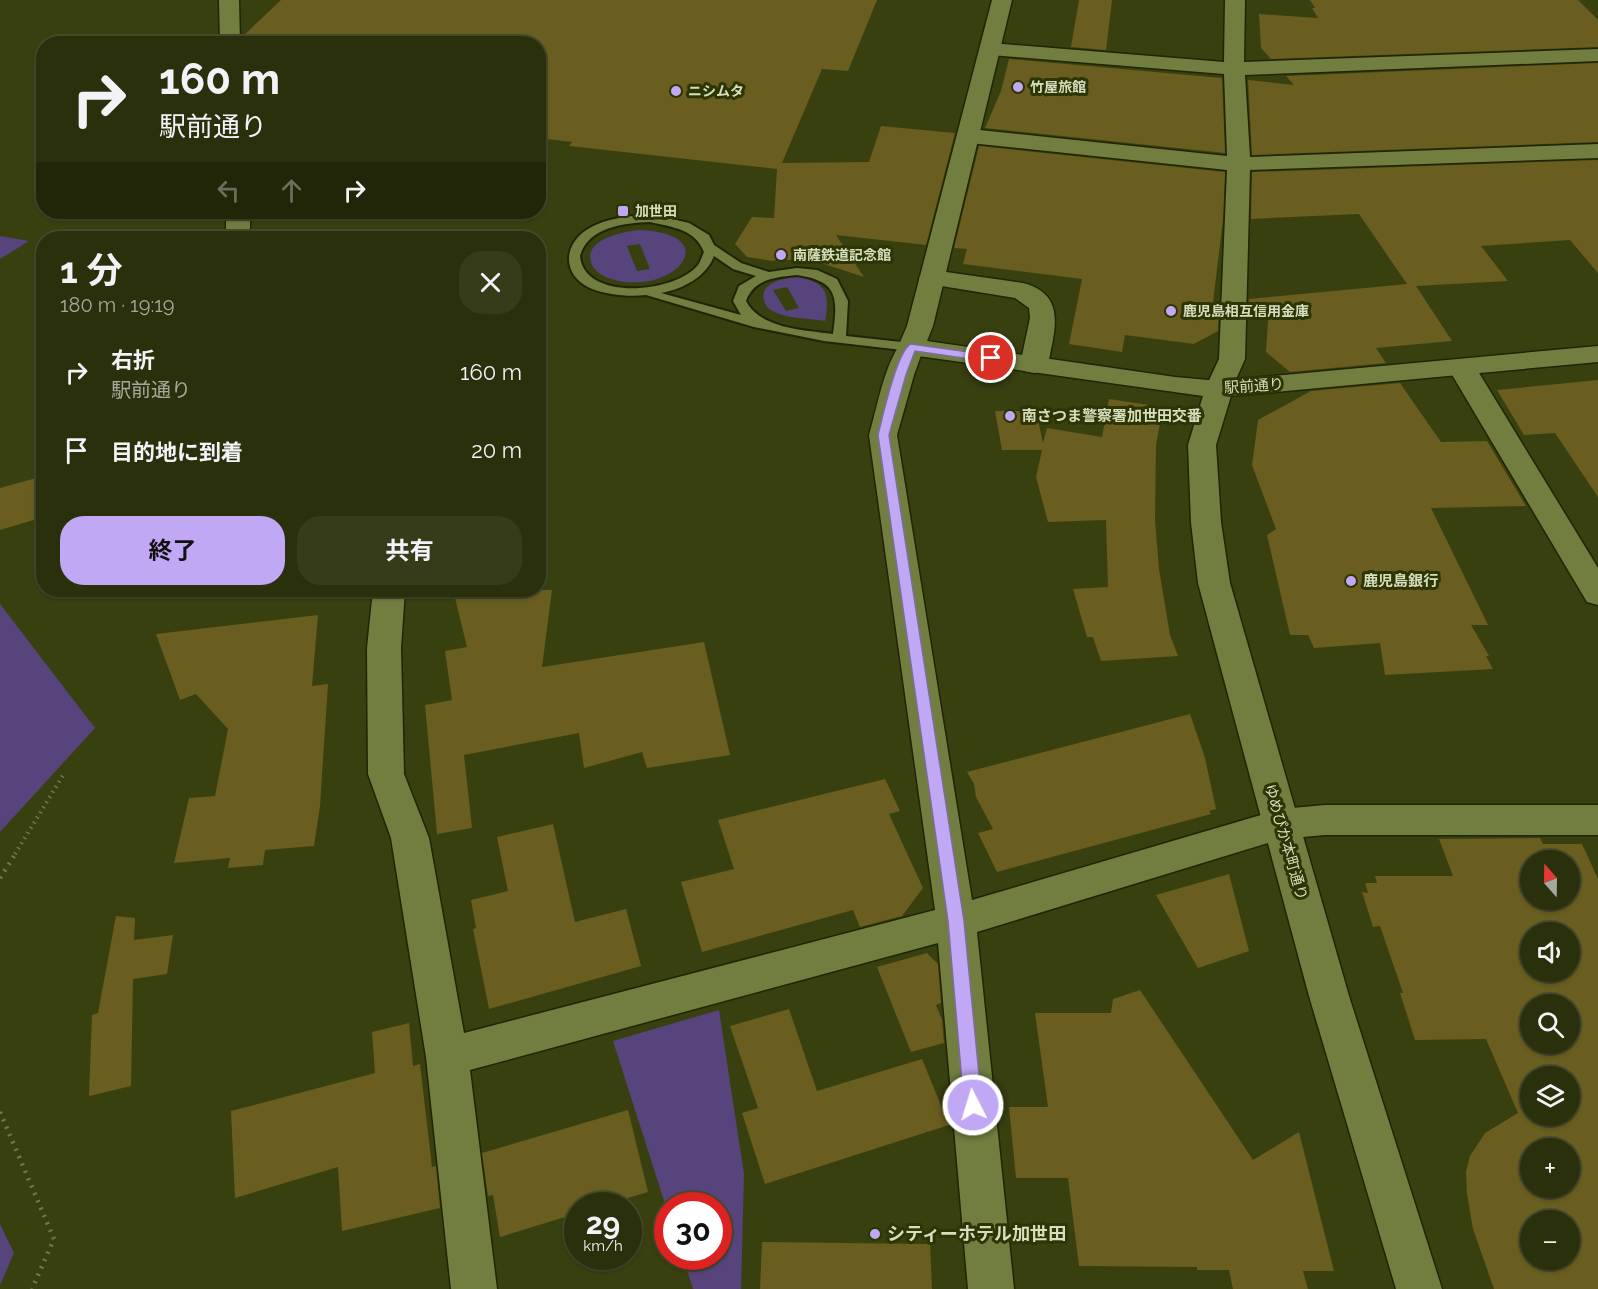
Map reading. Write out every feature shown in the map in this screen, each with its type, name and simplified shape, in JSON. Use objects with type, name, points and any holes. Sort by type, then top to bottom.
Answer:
[{"type":"street","points":[[229,0],[230,36]]},
{"type":"street","points":[[991,1289],[956,921],[884,435],[900,375],[920,326],[1002,0]]},
{"type":"street","name":"ゆめぴか本町通り","points":[[1235,0],[1234,69],[1239,164],[1232,360],[1220,389],[1203,446],[1207,532],[1214,584],[1228,644],[1329,996],[1419,1289]]},
{"type":"street","points":[[991,49],[1234,69],[1598,55]]},
{"type":"street","points":[[969,136],[1239,164],[1598,151]]},
{"type":"street","points":[[932,278],[1023,291],[1041,305],[1043,318],[1034,365]]},
{"type":"street","name":"駅前通り","points":[[911,347],[1175,385],[1220,389],[1598,354]]},
{"type":"street","points":[[1462,368],[1598,594]]},
{"type":"street","points":[[388,597],[384,648],[386,774],[410,838],[447,1057],[474,1289]]},
{"type":"street","points":[[447,1057],[956,921],[1281,824],[1325,820],[1598,820]]},
{"type":"lane","points":[[710,248],[709,260],[702,272],[669,289],[646,293],[601,288],[585,280],[575,268],[572,256],[578,244],[590,233],[607,224],[628,219],[672,220],[704,236],[710,248],[737,266],[766,275]]},
{"type":"lane","points":[[764,326],[748,317],[741,308],[739,298],[744,289],[753,281],[766,275],[781,272],[804,273],[825,279],[836,286],[841,295],[839,337]]},
{"type":"lane","points":[[646,293],[764,326],[911,347]]},
{"type":"path","points":[[0,878],[65,772]]},
{"type":"path","points":[[0,1112],[54,1239],[32,1289]]},
{"type":"shaded area","points":[[638,230],[665,234],[681,242],[686,252],[682,263],[671,273],[654,280],[634,282],[611,279],[596,271],[590,254],[599,242],[615,235]],"holes":[[[640,244],[650,269],[637,271],[627,246]]]},
{"type":"shaded area","points":[[0,236],[29,241],[0,259]]},
{"type":"shaded area","points":[[799,277],[816,283],[824,291],[827,304],[825,321],[784,316],[767,307],[764,294],[769,285]],"holes":[[[787,287],[799,308],[786,311],[773,290]]]},
{"type":"shaded area","points":[[0,604],[95,728],[0,832]]},
{"type":"shaded area","points":[[719,1010],[744,1174],[741,1289],[693,1289],[687,1270],[732,1270],[732,1192],[661,1192],[613,1041]]},
{"type":"shaded area","points":[[0,1224],[14,1253],[0,1285]]},
{"type":"building","name":"ニシムタ","points":[[281,0],[877,0],[848,71],[822,69],[782,163],[869,162],[881,126],[955,133],[926,245],[836,235],[864,277],[821,263],[779,259],[773,261],[747,257],[735,244],[752,217],[774,218],[777,169],[569,146],[572,142],[546,139],[546,36],[243,36]]},
{"type":"building","points":[[1079,0],[1112,0],[1106,50],[1071,47]]},
{"type":"building","points":[[1310,0],[1578,0],[1598,20],[1598,47],[1271,59],[1261,48],[1259,14],[1318,18]]},
{"type":"building","points":[[1009,59],[1222,78],[1225,153],[985,128],[1001,91]]},
{"type":"building","points":[[1598,63],[1598,142],[1252,155],[1248,80],[1294,85],[1286,76]]},
{"type":"building","points":[[979,146],[1225,172],[1223,220],[1213,302],[1219,302],[1218,331],[1194,344],[1125,335],[1122,352],[1069,344],[1082,279],[963,264],[967,249],[954,248]]},
{"type":"building","points":[[1598,160],[1598,273],[1570,240],[1481,246],[1508,281],[1416,286],[1452,341],[1376,348],[1386,363],[1290,372],[1266,352],[1269,304],[1248,315],[1249,299],[1407,284],[1359,214],[1251,219],[1252,172]]},
{"type":"building","points":[[1598,380],[1598,497],[1555,433],[1524,435],[1497,390]]},
{"type":"building","points":[[1400,383],[1441,442],[1487,441],[1526,506],[1431,508],[1488,625],[1471,625],[1489,656],[1486,656],[1493,669],[1385,675],[1380,643],[1314,648],[1308,635],[1290,635],[1267,535],[1276,529],[1252,465],[1258,420],[1311,391]]},
{"type":"building","points":[[1109,399],[1163,407],[1156,445],[1155,520],[1159,569],[1170,635],[1178,656],[1101,661],[1093,637],[1087,637],[1073,589],[1108,587],[1106,520],[1048,522],[1036,477],[1042,450],[1002,450],[995,411],[1036,411],[1043,443],[1047,428],[1102,437]]},
{"type":"building","points":[[36,478],[36,519],[0,530],[0,488]]},
{"type":"building","points":[[546,590],[552,590],[542,667],[704,642],[730,755],[647,768],[642,752],[584,768],[579,733],[464,755],[472,828],[437,834],[425,705],[452,700],[445,651],[467,647],[455,597],[546,597]]},
{"type":"building","points":[[318,615],[312,686],[328,684],[320,806],[314,846],[265,850],[263,865],[228,868],[230,858],[174,863],[189,798],[215,796],[228,729],[196,694],[180,700],[156,634]]},
{"type":"building","points":[[1190,714],[1205,758],[1216,809],[1209,811],[1211,814],[997,872],[978,833],[993,829],[976,797],[974,784],[967,772]]},
{"type":"building","points":[[885,779],[900,811],[889,814],[923,888],[902,916],[860,927],[853,910],[702,952],[681,882],[734,869],[718,820]]},
{"type":"building","points":[[553,824],[575,922],[626,909],[641,966],[489,1009],[473,929],[476,928],[471,900],[508,891],[497,837]]},
{"type":"building","points":[[1540,838],[1543,844],[1582,844],[1598,879],[1598,1289],[1494,1289],[1473,1229],[1466,1172],[1470,1156],[1485,1133],[1518,1113],[1486,1039],[1415,1040],[1400,993],[1403,993],[1380,926],[1373,927],[1362,892],[1368,893],[1365,883],[1377,883],[1375,876],[1453,876],[1439,839]]},
{"type":"building","points":[[1229,874],[1249,951],[1198,968],[1156,895]]},
{"type":"building","points":[[116,916],[135,918],[134,940],[173,935],[167,974],[133,979],[131,1086],[89,1096],[92,1015],[98,1013]]},
{"type":"building","points":[[927,953],[938,964],[941,1003],[936,1005],[942,1020],[944,1043],[911,1052],[877,967]]},
{"type":"building","points":[[1140,990],[1253,1160],[1299,1132],[1334,1271],[1303,1271],[1308,1289],[1233,1289],[1229,1270],[1197,1270],[1197,1267],[1079,1266],[1068,1178],[1016,1178],[1009,1107],[1048,1107],[1035,1013],[1111,1013],[1113,999]]},
{"type":"building","points":[[789,1009],[817,1091],[922,1059],[949,1125],[765,1184],[742,1113],[758,1108],[730,1026]]},
{"type":"building","points":[[409,1023],[413,1066],[420,1064],[432,1167],[436,1166],[440,1208],[342,1231],[338,1167],[235,1198],[231,1111],[375,1073],[372,1032]]},
{"type":"building","points":[[628,1110],[648,1192],[564,1192],[564,1217],[500,1237],[493,1195],[488,1196],[482,1153]]},
{"type":"building","points":[[762,1242],[930,1244],[932,1289],[760,1289]]},
{"type":"place","name":"竹屋旅館","points":[[1018,87]]},
{"type":"place","name":"ニシムタ","points":[[676,91]]},
{"type":"place","name":"加世田","points":[[623,211]]},
{"type":"place","name":"南薩鉄道記念館","points":[[781,255]]},
{"type":"place","name":"鹿児島相互信用金庫","points":[[1171,311]]},
{"type":"place","name":"南さつま警察署加世田交番","points":[[1010,416]]},
{"type":"place","name":"鹿児島銀行","points":[[1351,581]]},
{"type":"place","name":"シティーホテル加世田","points":[[875,1234]]},
{"type":"route","points":[[973,1105],[956,921],[884,435],[900,375],[911,347],[991,358]]}]
